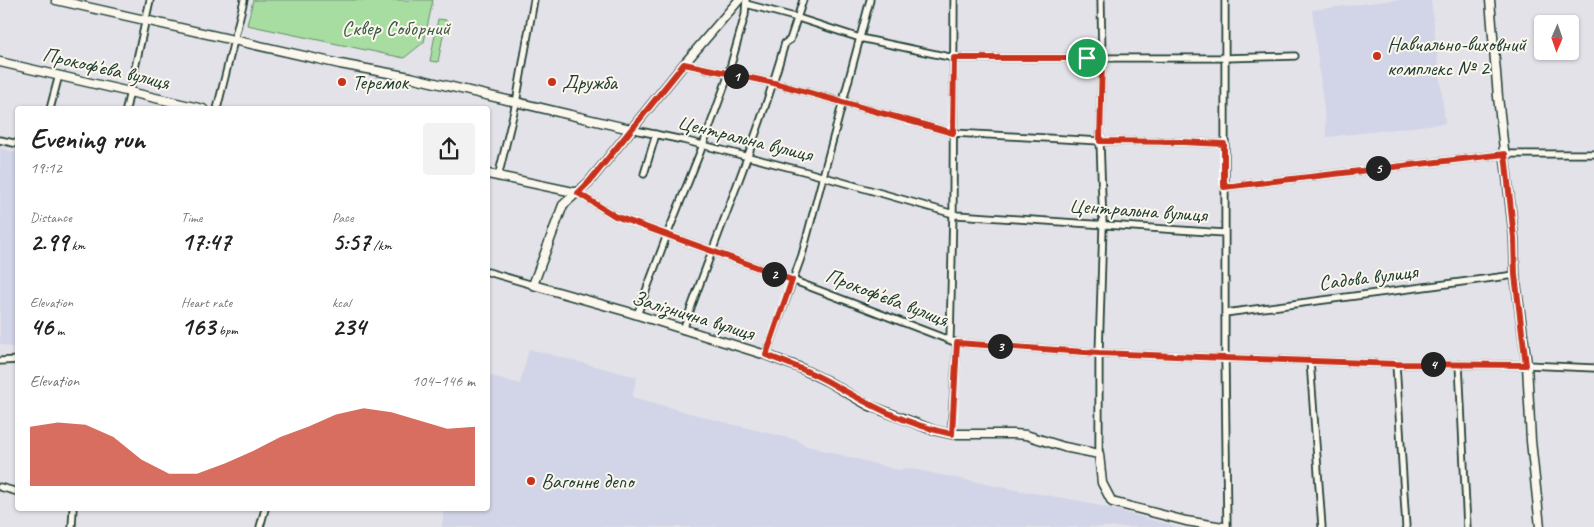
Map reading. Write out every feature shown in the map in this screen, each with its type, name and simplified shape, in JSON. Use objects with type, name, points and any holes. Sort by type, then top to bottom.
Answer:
[{"type":"street","name":"Центральна вулиця","points":[[56,0],[76,2],[233,40],[340,64],[410,77],[703,145],[957,214],[1103,226],[1224,233]]},
{"type":"street","points":[[127,106],[150,0]]},
{"type":"street","points":[[218,106],[244,0]]},
{"type":"street","points":[[498,177],[516,103],[534,0]]},
{"type":"street","points":[[683,330],[711,251],[748,157],[774,83],[785,43],[790,40],[803,0]]},
{"type":"street","points":[[766,355],[802,255],[870,0]]},
{"type":"street","points":[[950,339],[953,212],[954,0]]},
{"type":"street","points":[[1101,0],[1100,141],[1103,226],[1099,353],[1099,454],[1102,483],[1112,502],[1186,521],[1223,527]]},
{"type":"street","points":[[1225,0],[1224,233],[1227,527]]},
{"type":"street","points":[[1490,0],[1540,527]]},
{"type":"street","points":[[744,1],[860,38],[954,58],[1225,58],[1295,56]]},
{"type":"street","points":[[533,285],[563,205],[589,182],[684,64],[744,1]]},
{"type":"street","points":[[637,315],[703,145],[728,74],[745,15],[744,1]]},
{"type":"street","name":"Прокоф'єва вулиця","points":[[0,62],[190,106]]},
{"type":"street","points":[[684,64],[774,83],[953,133],[1100,141],[1224,144]]},
{"type":"street","points":[[51,106],[59,75]]},
{"type":"street","points":[[644,174],[656,134]]},
{"type":"street","points":[[0,140],[15,143]]},
{"type":"street","name":"Центральна вулиця","points":[[1224,187],[1505,154],[1594,154]]},
{"type":"street","name":"Прокоф'єва вулиця","points":[[490,175],[578,193],[615,216],[792,280],[957,343],[1099,353],[1225,358],[1594,368]]},
{"type":"street","name":"Залізнична вулиця","points":[[490,273],[766,355],[798,367],[876,408],[933,430],[952,434],[1014,434],[1099,454]]},
{"type":"street","name":"Садова вулиця","points":[[1225,313],[1515,275]]},
{"type":"street","points":[[952,434],[957,343]]},
{"type":"street","points":[[0,361],[15,360]]},
{"type":"street","points":[[1310,361],[1322,527]]},
{"type":"street","points":[[1396,364],[1406,527]]},
{"type":"street","points":[[1459,364],[1467,527]]},
{"type":"street","points":[[0,488],[15,491]]},
{"type":"street","points":[[72,527],[73,511]]},
{"type":"street","points":[[260,527],[264,511]]},
{"type":"shaded area","name":"Навчально-виховний комплекс № 2","points":[[1395,0],[1431,0],[1445,123],[1327,137],[1312,10]]},
{"type":"shaded area","points":[[0,148],[15,152],[15,348],[0,344]]},
{"type":"shaded area","points":[[529,349],[637,377],[632,397],[797,440],[803,445],[898,470],[907,468],[1081,501],[1178,527],[442,527],[444,511],[490,511],[490,376],[520,384]]},
{"type":"green space","name":"Сквер Соборний","points":[[253,0],[433,0],[424,42],[404,58],[247,25]]},
{"type":"green space","points":[[438,19],[446,20],[438,62],[430,61]]},
{"type":"place","name":"Навчально-виховний комплекс № 2","points":[[1377,56]]},
{"type":"place","name":"Теремок","points":[[342,82]]},
{"type":"place","name":"Дружба","points":[[552,82]]},
{"type":"place","name":"Вагонне депо","points":[[531,481]]},
{"type":"route","points":[[954,58],[1087,58],[1102,58],[1100,141],[1224,144],[1224,187],[1505,154],[1514,238],[1515,275],[1526,365],[1396,364],[1225,358],[1099,353],[957,343],[952,434],[933,430],[892,415],[798,367],[766,355],[792,280],[615,216],[578,193],[589,182],[606,158],[684,64],[774,83],[940,131],[953,133],[954,58]]}]
